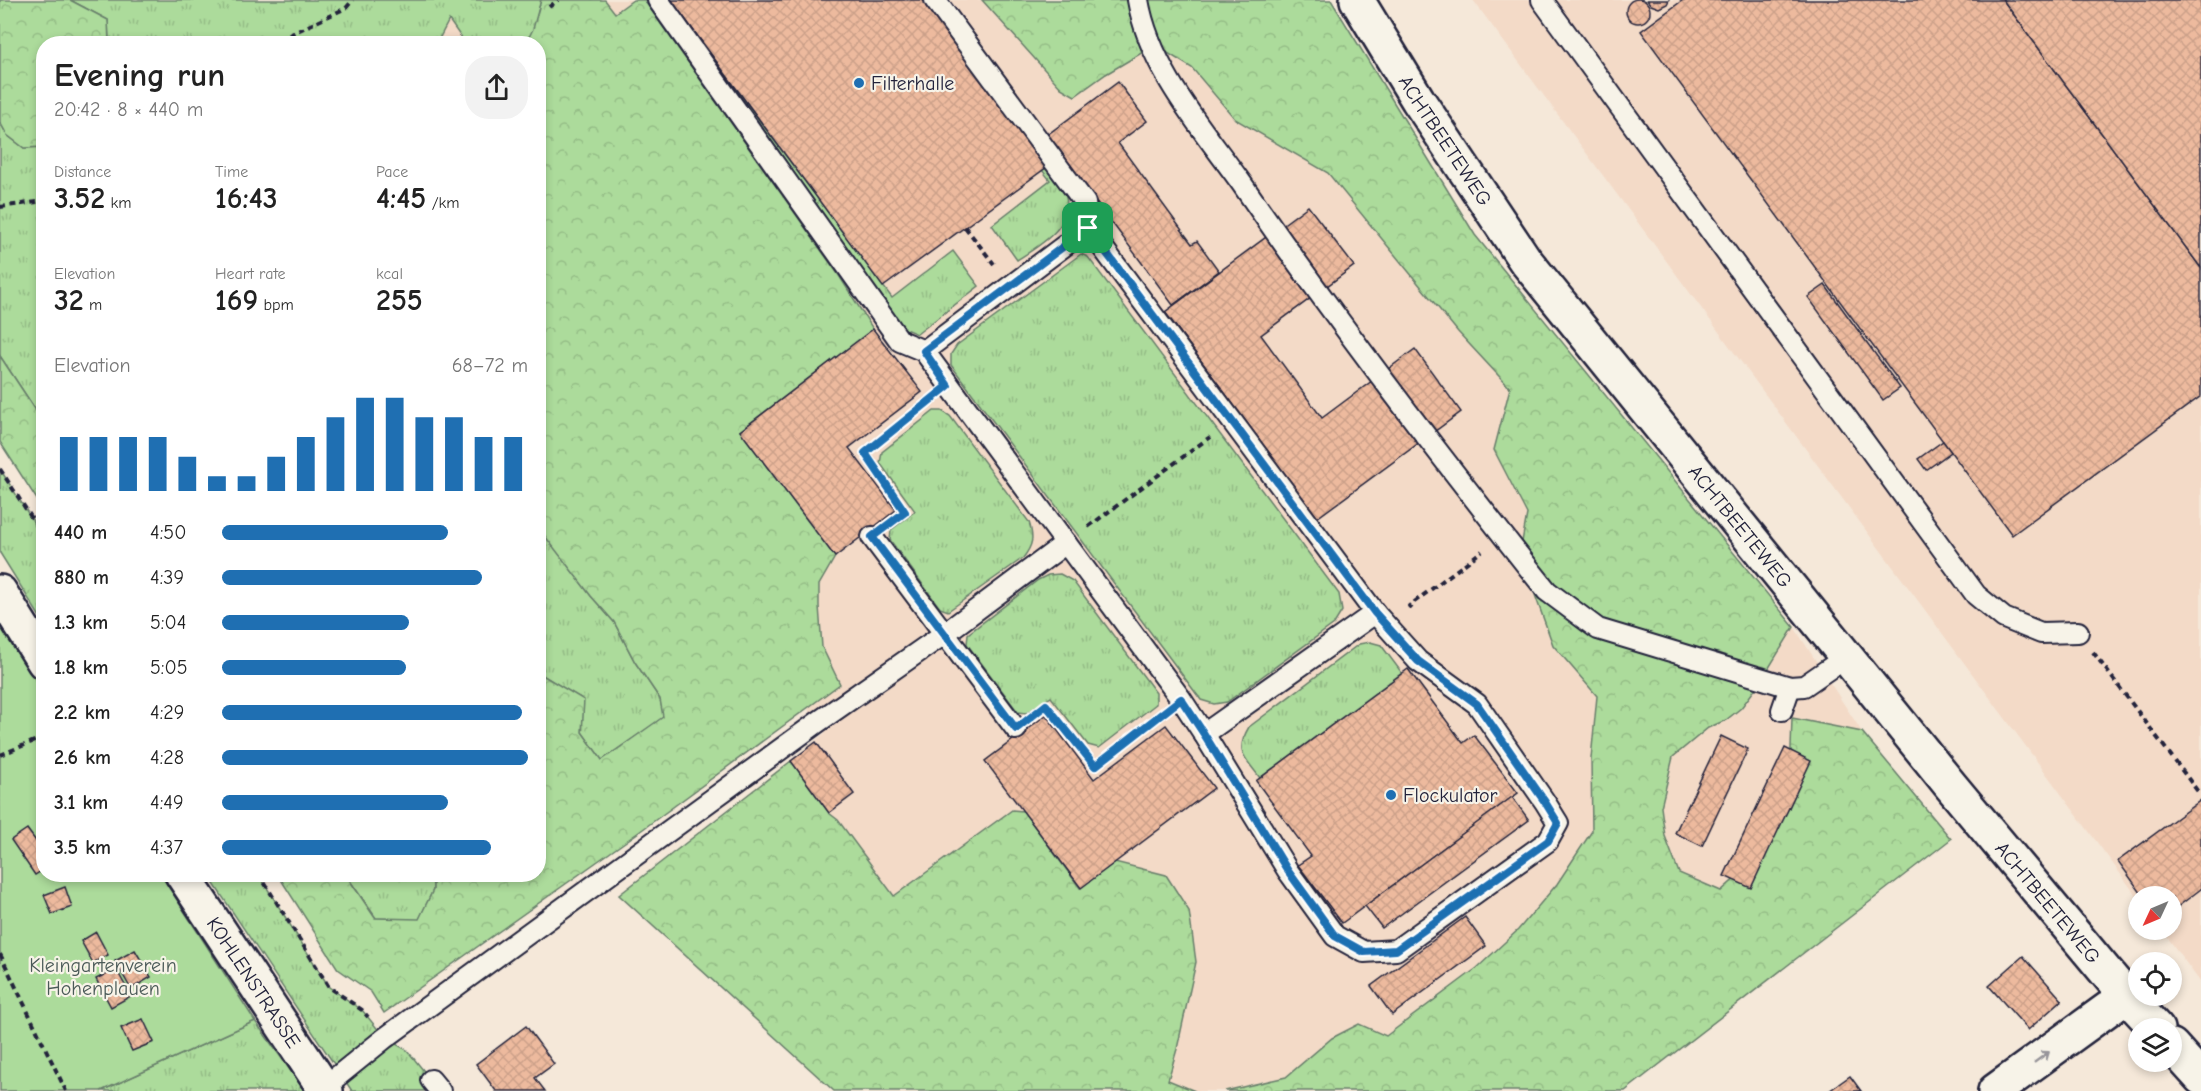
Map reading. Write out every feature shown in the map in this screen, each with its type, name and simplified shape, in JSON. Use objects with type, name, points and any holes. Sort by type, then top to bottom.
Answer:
[{"type":"street","name":"ACHTBEETEWEG","points":[[1357,0],[1418,100],[1526,260],[1951,786],[2147,1018]]},
{"type":"street","points":[[0,592],[36,649]]},
{"type":"street","name":"KOHLENSTRASSE","points":[[187,882],[325,1089]]},
{"type":"street","points":[[1995,1091],[2126,996]]},
{"type":"street","points":[[2182,1057],[2201,1078]]},
{"type":"lane","points":[[658,0],[900,341],[924,351],[1181,699],[1288,871],[1335,936],[1364,952],[1396,950],[1548,841],[1558,823],[1477,704],[1418,661],[1375,613],[1088,228],[1085,203],[935,0]]},
{"type":"lane","points":[[1138,0],[1140,15],[1165,74],[1294,260],[1547,591],[1598,629],[1790,687],[1804,686],[1846,657]]},
{"type":"lane","points":[[1542,0],[1976,596],[2004,618],[2041,633],[2078,632]]},
{"type":"lane","points":[[924,351],[1088,228]]},
{"type":"lane","points":[[872,537],[1016,729]]},
{"type":"lane","points":[[325,1089],[385,1038],[818,722],[944,634],[1066,543]]},
{"type":"lane","points":[[1204,734],[1375,613]]},
{"type":"lane","points":[[1782,710],[1790,687]]},
{"type":"path","points":[[287,36],[346,8],[353,0]]},
{"type":"path","points":[[549,7],[558,0]]},
{"type":"path","points":[[0,207],[36,202]]},
{"type":"path","points":[[965,227],[1010,287]]},
{"type":"path","points":[[872,537],[905,512],[865,453],[948,386]]},
{"type":"path","points":[[1066,543],[1231,421]]},
{"type":"path","points":[[0,469],[36,525]]},
{"type":"path","points":[[1414,613],[1409,606],[1503,535]]},
{"type":"path","points":[[2078,632],[2199,793]]},
{"type":"path","points":[[1016,729],[1046,705],[1095,766],[1181,699]]},
{"type":"path","points":[[0,755],[36,740]]},
{"type":"path","points":[[264,882],[329,987],[362,1010],[385,1038]]},
{"type":"path","points":[[0,954],[66,1091]]},
{"type":"shaded area","points":[[0,0],[1331,0],[1475,235],[1794,627],[1862,732],[1951,839],[1625,1091],[834,1091],[619,895],[825,733],[800,698],[546,881],[546,36],[36,36],[36,452],[0,397]]},
{"type":"shaded area","points":[[1473,0],[2201,0],[2201,983],[2182,957],[2182,952],[2178,952],[2169,940],[2182,940],[2182,886],[2129,886]]},
{"type":"shaded area","points":[[321,882],[544,882],[393,991]]},
{"type":"green space","points":[[0,0],[70,0],[108,20],[109,36],[36,36],[36,147],[24,148],[7,135],[0,122]]},
{"type":"green space","points":[[70,0],[541,0],[530,36],[460,36],[449,20],[441,36],[109,36],[108,20]]},
{"type":"green space","points":[[541,0],[605,0],[615,13],[633,0],[644,0],[838,274],[873,329],[740,431],[835,557],[819,585],[819,606],[822,647],[840,684],[639,832],[384,1013],[371,992],[338,969],[282,882],[351,882],[375,918],[419,919],[433,890],[433,882],[546,882],[546,677],[584,700],[582,732],[602,760],[663,717],[660,699],[635,662],[614,622],[546,537],[546,36],[530,36]]},
{"type":"green space","points":[[669,0],[892,298],[953,251],[979,286],[917,334],[898,326]]},
{"type":"green space","points":[[982,0],[1331,0],[1475,235],[1794,627],[1759,684],[1741,708],[1726,720],[1708,728],[1673,757],[1661,807],[1665,836],[1679,873],[1721,891],[1761,855],[1789,808],[1792,718],[1862,732],[1951,839],[1625,1091],[1225,1091],[1286,1077],[1332,1038],[1359,1024],[1386,1036],[1477,968],[1518,930],[1557,884],[1592,831],[1591,759],[1597,696],[1553,645],[1520,553],[1527,514],[1494,450],[1510,388],[1458,332],[1328,173],[1235,119],[1192,68],[1155,45],[1106,74],[1075,96],[1061,88]]},
{"type":"green space","points":[[0,122],[7,135],[24,148],[36,147],[36,410],[0,356]]},
{"type":"green space","points":[[1047,167],[1063,190],[1067,202],[1066,213],[1055,232],[1017,260],[992,225],[1050,180],[1042,170]]},
{"type":"green space","points":[[1081,254],[1088,257],[1339,594],[1342,611],[1334,624],[1227,702],[1214,704],[1201,700],[951,365],[951,354],[957,345]]},
{"type":"green space","points":[[0,356],[36,410],[36,498],[0,442]]},
{"type":"green space","points":[[934,411],[942,411],[950,416],[1029,522],[1032,533],[1031,545],[1023,558],[948,611],[940,608],[890,540],[891,530],[915,511],[880,463],[882,452]]},
{"type":"green space","points":[[0,469],[36,526],[36,611],[0,553]]},
{"type":"green space","points":[[546,536],[591,596],[614,622],[635,662],[660,699],[664,717],[602,760],[582,732],[583,700],[546,677]]},
{"type":"green space","points":[[1060,574],[1073,581],[1156,693],[1156,704],[1099,748],[1088,745],[1051,697],[1027,713],[1018,712],[967,644],[968,634],[1038,580],[1048,575]]},
{"type":"green space","name":"Kleingartenverein Hohenplauen","points":[[0,622],[36,680],[36,882],[166,882],[255,1021],[101,1091],[0,1091]]},
{"type":"green space","points":[[1370,642],[1381,645],[1402,673],[1260,778],[1243,754],[1242,743],[1249,727],[1359,644]]},
{"type":"green space","points":[[791,761],[894,896],[1012,810],[1023,811],[1080,888],[1115,862],[1166,875],[1189,911],[1196,962],[1168,1080],[1195,1091],[834,1091],[619,895]]},
{"type":"green space","points":[[213,882],[263,882],[329,987],[362,1010],[385,1038],[407,1050],[440,1091],[352,1091]]},
{"type":"green space","points":[[351,882],[433,882],[433,890],[419,920],[376,918]]},
{"type":"green space","points":[[255,1021],[305,1091],[101,1091]]},
{"type":"building","points":[[1638,-1],[1643,0],[1649,6],[1649,16],[1643,22],[1638,23],[1633,22],[1627,16],[1626,11],[1627,6],[1633,0]]},
{"type":"building","name":"Filterhalle","points":[[671,0],[923,0],[1047,167],[883,287]]},
{"type":"building","points":[[1647,0],[1669,0],[1667,4],[1659,8],[1651,5]]},
{"type":"building","points":[[1683,0],[2003,0],[2201,268],[2201,396],[2012,535],[1641,31]]},
{"type":"building","points":[[2003,0],[2201,0],[2201,268]]},
{"type":"building","points":[[1118,82],[1147,121],[1118,143],[1192,244],[1197,241],[1219,271],[1173,305],[1047,135]]},
{"type":"building","points":[[1308,206],[1354,266],[1261,335],[1322,418],[1415,349],[1461,412],[1317,518],[1165,312]]},
{"type":"building","points":[[1825,285],[1900,388],[1883,400],[1808,297]]},
{"type":"building","points":[[873,329],[922,392],[849,448],[896,510],[835,557],[740,431]]},
{"type":"building","points":[[1943,441],[1951,452],[1926,470],[1918,459]]},
{"type":"building","name":"Flockulator","points":[[1408,669],[1463,743],[1474,735],[1518,793],[1342,923],[1298,865],[1311,856],[1256,781]]},
{"type":"building","points":[[1046,715],[1094,779],[1166,725],[1214,788],[1081,888],[985,761]]},
{"type":"building","points":[[1721,736],[1748,749],[1702,846],[1675,833]]},
{"type":"building","points":[[816,742],[854,794],[829,813],[791,761]]},
{"type":"building","points":[[1785,748],[1811,761],[1751,888],[1724,876]]},
{"type":"building","points":[[1512,797],[1529,820],[1382,928],[1365,906]]},
{"type":"building","points":[[2201,800],[2201,889],[2182,903],[2182,886],[2136,886],[2118,861]]},
{"type":"building","points":[[27,829],[36,841],[36,874],[35,875],[11,840]]},
{"type":"building","points":[[65,887],[72,907],[52,914],[44,895]]},
{"type":"building","points":[[1465,917],[1486,946],[1392,1015],[1371,986]]},
{"type":"building","points":[[96,932],[108,955],[93,963],[81,941]]},
{"type":"building","points":[[135,950],[151,977],[131,989],[115,961]]},
{"type":"building","points":[[2023,956],[2062,1000],[2028,1030],[1989,986]]},
{"type":"building","points":[[116,969],[131,996],[111,1007],[96,979]]},
{"type":"building","points":[[143,1019],[154,1042],[132,1051],[121,1028]]},
{"type":"building","points":[[526,1026],[554,1064],[535,1078],[545,1091],[496,1091],[476,1064]]},
{"type":"building","points":[[1850,1076],[1861,1091],[1829,1091]]},
{"type":"place","name":"Filterhalle","points":[[859,83]]},
{"type":"place","name":"Flockulator","points":[[1391,795]]},
{"type":"route","points":[[1088,228],[1375,613],[1418,661],[1477,704],[1558,823],[1548,841],[1396,950],[1364,952],[1335,936],[1288,871],[1181,699],[1095,766],[1046,705],[1016,729],[872,537],[905,512],[865,453],[948,386],[924,351],[1088,228]]}]
